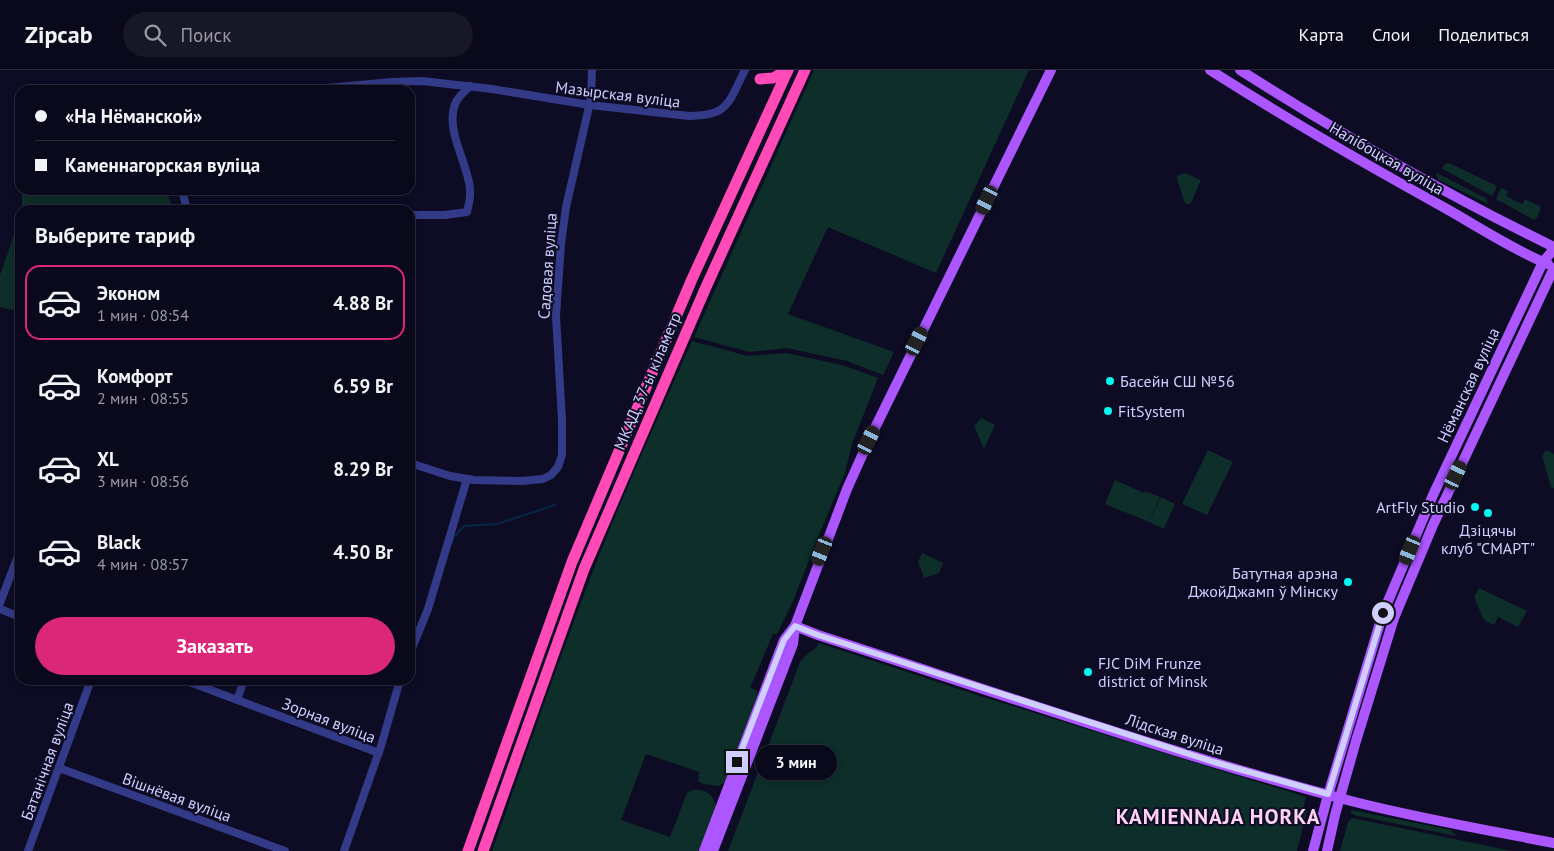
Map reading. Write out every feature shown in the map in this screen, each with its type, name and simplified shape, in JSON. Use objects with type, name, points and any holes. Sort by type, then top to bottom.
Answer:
[{"type":"highway","name":"МКАД, 37-ы кіламетр","points":[[468,851],[572,562],[692,279],[788,70]]},
{"type":"highway","points":[[760,79],[773,78],[788,70]]},
{"type":"highway","name":"МКАД, 37-ы кіламетр","points":[[483,851],[584,568],[706,287],[805,70]]},
{"type":"highway","points":[[760,79],[769,88],[772,102]]},
{"type":"main road","points":[[713,851],[793,644],[795,626],[847,489],[910,354],[1051,70]]},
{"type":"main road","name":"Налібоцкая вуліца","points":[[1210,70],[1382,174],[1554,267]]},
{"type":"main road","name":"Налібоцкая вуліца","points":[[1240,70],[1303,109],[1429,181],[1554,248]]},
{"type":"main road","name":"Нёманская вуліца","points":[[1314,851],[1328,794],[1383,613],[1433,495],[1543,262],[1554,248]]},
{"type":"main road","name":"Нёманская вуліца","points":[[1327,851],[1340,798],[1394,618],[1471,442],[1554,267]]},
{"type":"main road","points":[[1404,564],[1414,569]]},
{"type":"main road","points":[[704,851],[784,640],[795,626]]},
{"type":"main road","name":"Лідская вуліца","points":[[795,626],[1214,762],[1340,798],[1460,825],[1554,843]]},
{"type":"street","name":"Садовая вуліца","points":[[467,479],[522,481],[543,479],[551,475],[558,467],[562,455],[562,420],[556,316],[560,254],[566,206],[590,105],[592,70]]},
{"type":"street","name":"Мазырская вуліца","points":[[359,85],[422,81],[470,86],[590,105],[703,116],[719,112],[727,106],[745,70]]},
{"type":"street","points":[[745,70],[760,79]]},
{"type":"street","points":[[415,215],[445,215],[467,212],[470,201],[470,188],[456,142],[453,119],[454,106],[460,96],[470,86]]},
{"type":"street","points":[[415,465],[450,476],[467,479],[428,609],[415,641]]},
{"type":"street","points":[[0,603],[15,564]]},
{"type":"street","points":[[0,610],[15,615]]},
{"type":"street","name":"Батанічная вуліца","points":[[28,851],[89,685]]},
{"type":"street","name":"Зорная вуліца","points":[[197,685],[379,753]]},
{"type":"street","points":[[237,700],[242,685]]},
{"type":"street","points":[[344,851],[379,753],[399,685]]},
{"type":"street","name":"Вішнёвая вуліца","points":[[59,768],[285,851]]},
{"type":"green space","points":[[814,70],[1029,70],[936,273],[828,227],[788,314],[894,352],[883,375],[847,361],[787,348],[749,352],[694,337]]},
{"type":"green space","points":[[1449,163],[1497,186],[1492,196],[1442,168],[1445,164]]},
{"type":"green space","points":[[1185,173],[1201,180],[1190,205],[1185,203],[1177,179],[1177,176]]},
{"type":"green space","points":[[1437,173],[1487,199],[1488,204],[1439,180],[1436,175]]},
{"type":"green space","points":[[1501,188],[1508,191],[1506,196],[1522,204],[1525,199],[1541,207],[1537,218],[1534,220],[1496,199]]},
{"type":"green space","points":[[22,195],[168,195],[172,205],[22,205]]},
{"type":"green space","points":[[15,232],[15,311],[0,307],[0,275]]},
{"type":"green space","points":[[692,341],[748,356],[786,353],[842,365],[878,378],[852,444],[845,473],[793,601],[777,634],[773,634],[750,688],[758,691],[753,711],[725,782],[719,786],[704,784],[698,781],[699,772],[646,754],[621,820],[670,837],[687,793],[701,790],[713,798],[716,807],[700,851],[492,851],[596,563]]},
{"type":"green space","points":[[981,418],[995,425],[984,449],[974,426]]},
{"type":"green space","points":[[1208,450],[1233,462],[1207,515],[1182,504]]},
{"type":"green space","points":[[1546,450],[1554,454],[1554,488],[1551,487],[1542,456]]},
{"type":"green space","points":[[1115,480],[1144,493],[1145,491],[1160,497],[1149,522],[1105,504]]},
{"type":"green space","points":[[1161,497],[1175,504],[1164,529],[1149,522]]},
{"type":"green space","points":[[922,553],[943,563],[939,573],[924,578],[918,562]]},
{"type":"green space","points":[[1479,588],[1527,611],[1518,627],[1498,617],[1494,625],[1484,620],[1474,597]]},
{"type":"green space","points":[[819,643],[983,697],[1306,797],[1304,806],[1307,810],[1297,851],[728,851],[800,662]]},
{"type":"green space","points":[[1351,810],[1451,830],[1456,836],[1354,815],[1350,812]]},
{"type":"green space","points":[[1352,818],[1512,851],[1340,851],[1348,822]]},
{"type":"waterway","points":[[452,543],[454,537],[464,526],[497,524],[555,505]]},
{"type":"place","name":"Басейн СШ №56","points":[[1110,381]]},
{"type":"place","name":"FitSystem","points":[[1108,411]]},
{"type":"place","name":"ArtFly Studio","points":[[1475,507]]},
{"type":"place","name":"Дзіцячы клуб \"СМАРТ\"","points":[[1488,513]]},
{"type":"place","name":"Батутная арэна ДжойДжамп ў Мінску","points":[[1348,582]]},
{"type":"place","name":"FJC DiM Frunze district of Minsk","points":[[1088,672]]},
{"type":"district","name":"KAMIENNAJA HORKA","points":[[1218,816]]},
{"type":"route","points":[[737,762],[784,640],[795,626],[1214,762],[1328,794],[1383,613]]}]
